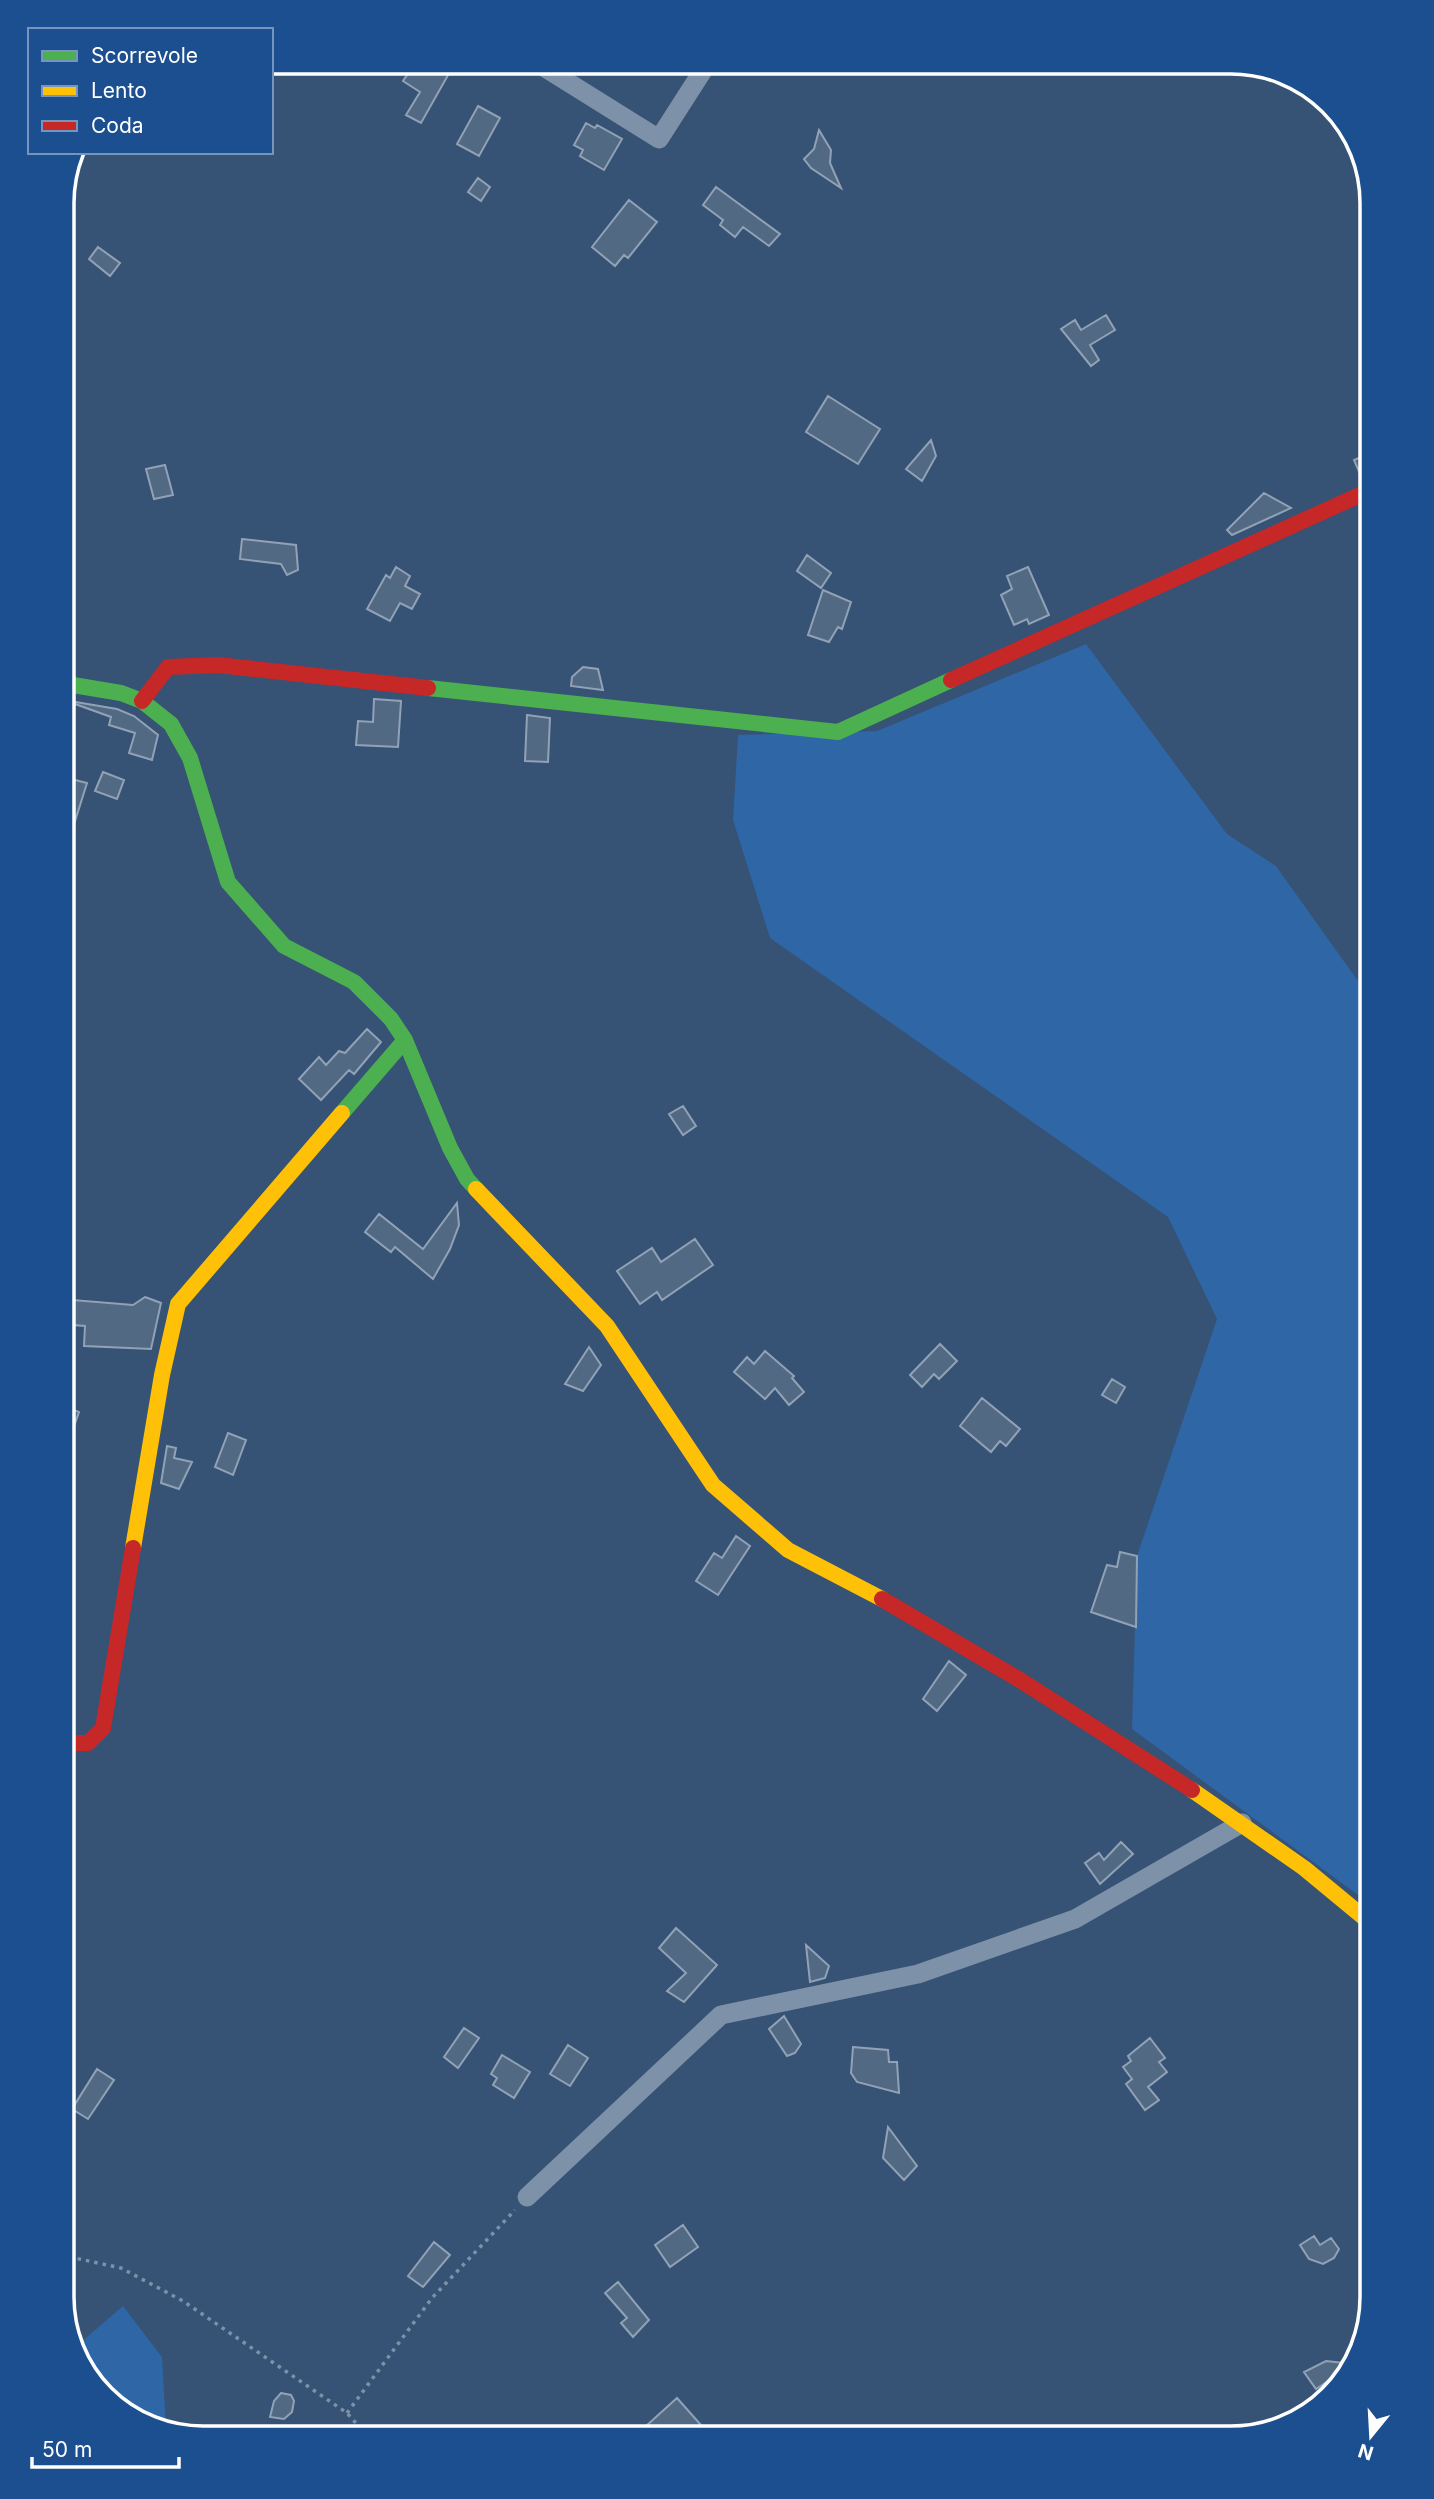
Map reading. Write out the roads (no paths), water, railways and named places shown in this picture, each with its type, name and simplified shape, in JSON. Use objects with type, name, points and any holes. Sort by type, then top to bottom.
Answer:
[{"type":"street","points":[[555,74],[659,139],[701,74]]},
{"type":"street","points":[[142,701],[168,667],[218,664],[838,732],[1361,494]]},
{"type":"street","points":[[74,685],[121,693],[142,701],[171,724],[190,758],[228,882],[284,946],[354,982],[391,1019],[405,1040],[450,1148],[467,1179],[607,1326],[713,1485],[788,1550],[888,1602],[1020,1680],[1242,1823],[1304,1868],[1361,1915]]},
{"type":"street","points":[[74,1743],[88,1743],[103,1728],[162,1376],[178,1304],[405,1040]]},
{"type":"street","points":[[527,2197],[721,2015],[918,1974],[1075,1919],[1242,1823]]}]
